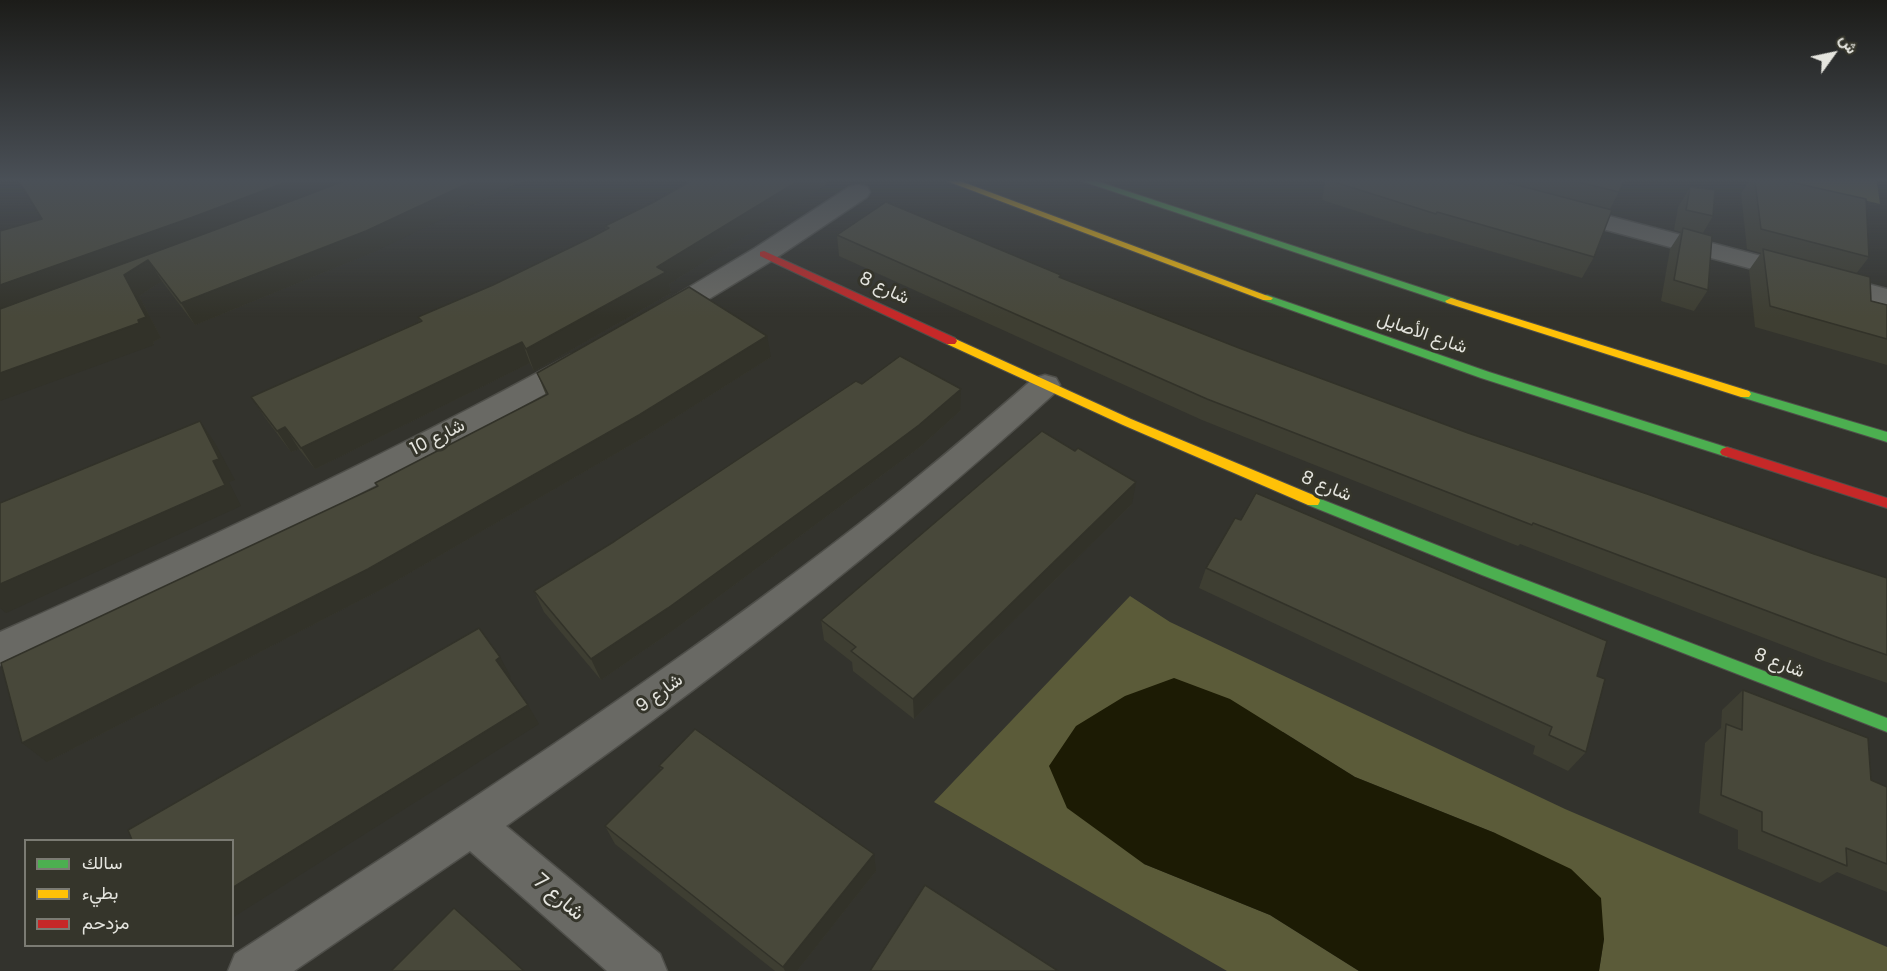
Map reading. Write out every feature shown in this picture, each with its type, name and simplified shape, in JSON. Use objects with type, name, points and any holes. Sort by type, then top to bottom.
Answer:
[{"type":"main road","name":"شارع الأصايل","points":[[1074,226],[1277,302],[1485,375],[1887,503]]},
{"type":"main road","points":[[1220,226],[1593,348],[1887,437]]},
{"type":"main road","name":"شارع 8","points":[[764,254],[1045,386],[1247,474],[1393,534],[1887,725]]},
{"type":"street","points":[[633,332],[806,226]]},
{"type":"street","points":[[1621,226],[1887,297]]},
{"type":"street","name":"شارع 10","points":[[0,649],[279,519],[439,438],[604,348]]},
{"type":"street","name":"شارع 9","points":[[252,971],[473,826],[651,700],[849,552],[1045,386]]},
{"type":"street","name":"شارع 7","points":[[473,826],[644,971]]},
{"type":"shaded area","points":[[1130,596],[1170,622],[1565,809],[1887,947],[1887,971],[1599,971],[1604,939],[1495,833],[1355,777],[1283,732],[1144,864],[1270,915],[1359,971],[1227,971],[934,802]]},
{"type":"shaded area","points":[[1174,678],[1230,699],[1355,777],[1495,833],[1571,869],[1601,898],[1604,939],[1599,971],[1359,971],[1270,915],[1144,864],[1067,808],[1049,766],[1076,726],[1125,696]]},
{"type":"building","points":[[16,226],[167,226],[0,285],[0,231]]},
{"type":"building","points":[[224,226],[376,226],[181,303],[148,260],[124,275],[146,317],[138,320],[139,323],[0,373],[0,309]]},
{"type":"building","points":[[606,226],[724,226],[657,267],[666,272],[526,349],[522,342],[301,448],[285,427],[277,431],[251,397],[422,321],[418,317],[493,285],[609,228]]},
{"type":"building","points":[[850,226],[944,226],[1061,275],[1059,277],[1239,348],[1468,433],[1887,578],[1887,655],[1533,523],[1532,525],[1207,399],[837,235]]},
{"type":"building","points":[[1487,226],[1606,226],[1594,257]]},
{"type":"building","points":[[1761,226],[1867,226],[1869,257],[1761,229]]},
{"type":"building","points":[[1683,228],[1712,236],[1708,290],[1674,280]]},
{"type":"building","points":[[1763,249],[1870,277],[1871,301],[1887,305],[1887,339],[1770,306]]},
{"type":"building","points":[[689,287],[767,336],[639,415],[368,569],[22,743],[1,663],[378,486],[375,483],[548,394],[537,373]]},
{"type":"building","points":[[900,356],[961,389],[919,425],[876,457],[668,608],[591,659],[534,591],[615,541],[856,381],[862,384]]},
{"type":"building","points":[[200,421],[219,459],[213,461],[225,485],[0,584],[0,503]]},
{"type":"building","points":[[1042,431],[1075,451],[1078,448],[1136,482],[913,699],[851,651],[856,647],[821,620]]},
{"type":"building","points":[[1256,493],[1607,641],[1597,676],[1605,679],[1586,752],[1549,735],[1552,727],[1206,568],[1235,518],[1241,520]]},
{"type":"building","points":[[479,628],[500,657],[496,660],[528,705],[234,887],[234,839],[132,839],[128,830]]},
{"type":"building","points":[[1743,690],[1868,738],[1871,780],[1887,787],[1887,864],[1846,848],[1847,866],[1762,831],[1762,812],[1721,795],[1726,724],[1742,730]]},
{"type":"building","points":[[695,729],[874,854],[783,967],[605,826],[663,768],[659,766]]},
{"type":"building","points":[[925,885],[1058,971],[870,971]]},
{"type":"building","points":[[454,908],[524,971],[391,971]]},
{"type":"traffic: fast","points":[[1224,226],[1451,301]]},
{"type":"traffic: fast","points":[[1267,298],[1485,375],[1727,452]]},
{"type":"traffic: fast","points":[[1745,394],[1887,437]]},
{"type":"traffic: fast","points":[[1313,501],[1487,571],[1887,725]]},
{"type":"traffic: slow","points":[[1074,226],[1267,298]]},
{"type":"traffic: slow","points":[[1451,301],[1745,394]]},
{"type":"traffic: slow","points":[[951,341],[1127,422],[1313,501]]},
{"type":"traffic: jam","points":[[764,254],[951,341]]},
{"type":"traffic: jam","points":[[1727,452],[1887,503]]}]
